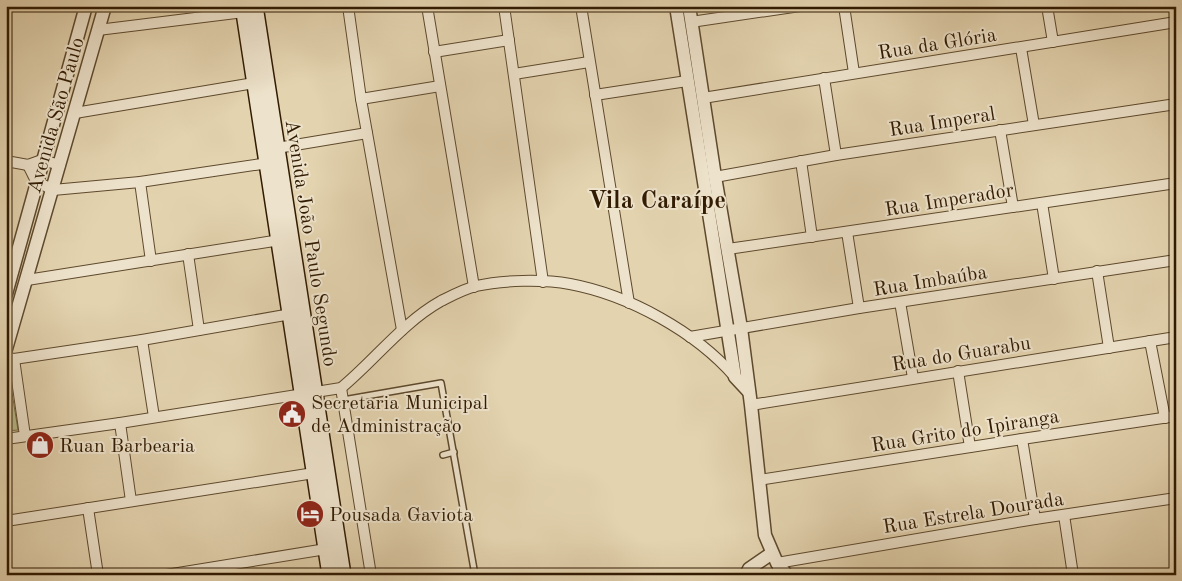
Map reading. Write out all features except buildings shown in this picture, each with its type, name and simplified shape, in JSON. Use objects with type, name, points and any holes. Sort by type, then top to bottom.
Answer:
[{"type":"main road","name":"Avenida João Paulo Segundo","points":[[247,8],[254,83],[291,314],[309,394],[343,575]]},
{"type":"main road","name":"Avenida João Paulo Segundo","points":[[247,8],[277,148],[309,394],[314,473],[330,575]]},
{"type":"street","name":"Avenida São Paulo","points":[[6,294],[86,6]]},
{"type":"street","name":"Avenida São Paulo","points":[[9,355],[27,280],[105,6]]},
{"type":"street","points":[[348,6],[361,99],[402,330]]},
{"type":"street","points":[[427,6],[474,286]]},
{"type":"street","points":[[504,6],[543,282]]},
{"type":"street","points":[[581,6],[629,303]]},
{"type":"street","points":[[676,6],[735,377]]},
{"type":"street","points":[[689,6],[715,177],[741,328],[765,535],[776,564],[787,575]]},
{"type":"street","points":[[691,22],[800,6]]},
{"type":"street","points":[[844,6],[854,73]]},
{"type":"street","points":[[1048,6],[1053,42]]},
{"type":"street","points":[[98,30],[247,8]]},
{"type":"street","name":"Rua da Glória","points":[[703,98],[1176,22]]},
{"type":"street","points":[[434,52],[509,40]]},
{"type":"street","points":[[1021,48],[1034,125]]},
{"type":"street","points":[[514,74],[589,62]]},
{"type":"street","points":[[824,78],[836,155]]},
{"type":"street","points":[[595,96],[687,80]]},
{"type":"street","points":[[75,113],[254,83]]},
{"type":"street","points":[[361,99],[440,86]]},
{"type":"street","name":"Rua Imperal","points":[[715,177],[836,155],[1176,104]]},
{"type":"street","points":[[1000,130],[1013,207]]},
{"type":"street","points":[[277,148],[367,133]]},
{"type":"street","points":[[6,161],[28,165],[42,160],[60,164]]},
{"type":"street","points":[[801,161],[812,237]]},
{"type":"street","points":[[28,165],[36,181],[53,190],[140,182],[268,163]]},
{"type":"street","points":[[140,182],[151,261]]},
{"type":"street","name":"Rua Imperador","points":[[728,249],[1176,183]]},
{"type":"street","points":[[1042,203],[1054,279]]},
{"type":"street","points":[[847,232],[859,308]]},
{"type":"street","points":[[27,280],[280,240]]},
{"type":"street","points":[[188,254],[199,330]]},
{"type":"street","name":"Rua Imbaúba","points":[[690,337],[859,308],[1176,260]]},
{"type":"street","points":[[1097,271],[1109,348]]},
{"type":"street","points":[[6,439],[154,418],[341,388],[356,376],[402,330],[441,301],[474,286],[514,282],[569,284],[601,292],[629,303],[659,318],[690,337],[723,363],[749,392]]},
{"type":"street","points":[[900,302],[913,378]]},
{"type":"street","points":[[25,436],[9,355],[142,340],[291,314]]},
{"type":"street","name":"Rua do Guarabu","points":[[751,405],[1176,338]]},
{"type":"street","points":[[142,340],[154,418]]},
{"type":"street","points":[[1150,342],[1171,417]]},
{"type":"street","points":[[958,371],[970,447]]},
{"type":"street","points":[[341,388],[371,575]]},
{"type":"street","name":"Rua Grito do Ipiranga","points":[[759,480],[1171,417]]},
{"type":"street","points":[[120,423],[131,501]]},
{"type":"street","points":[[1022,439],[1035,519]]},
{"type":"street","points":[[6,521],[314,473]]},
{"type":"street","name":"Rua Estrela Dourada","points":[[776,564],[1035,519],[1176,498]]},
{"type":"street","points":[[88,508],[98,575]]},
{"type":"street","points":[[1064,515],[1073,575]]},
{"type":"street","points":[[166,575],[326,548]]},
{"type":"street","points":[[746,575],[749,569],[776,564]]},
{"type":"lane","points":[[343,400],[441,383],[475,575]]},
{"type":"lane","points":[[443,455],[454,452]]},
{"type":"green space","points":[[8,368],[18,430],[6,431],[6,375]]},
{"type":"place","name":"Secretaria Municipal de Administração","points":[[292,414]]},
{"type":"place","name":"Ruan Barbearia","points":[[40,445]]},
{"type":"place","name":"Pousada Gaviota","points":[[310,514]]},
{"type":"district","name":"Vila Caraípe","points":[[657,199]]}]
